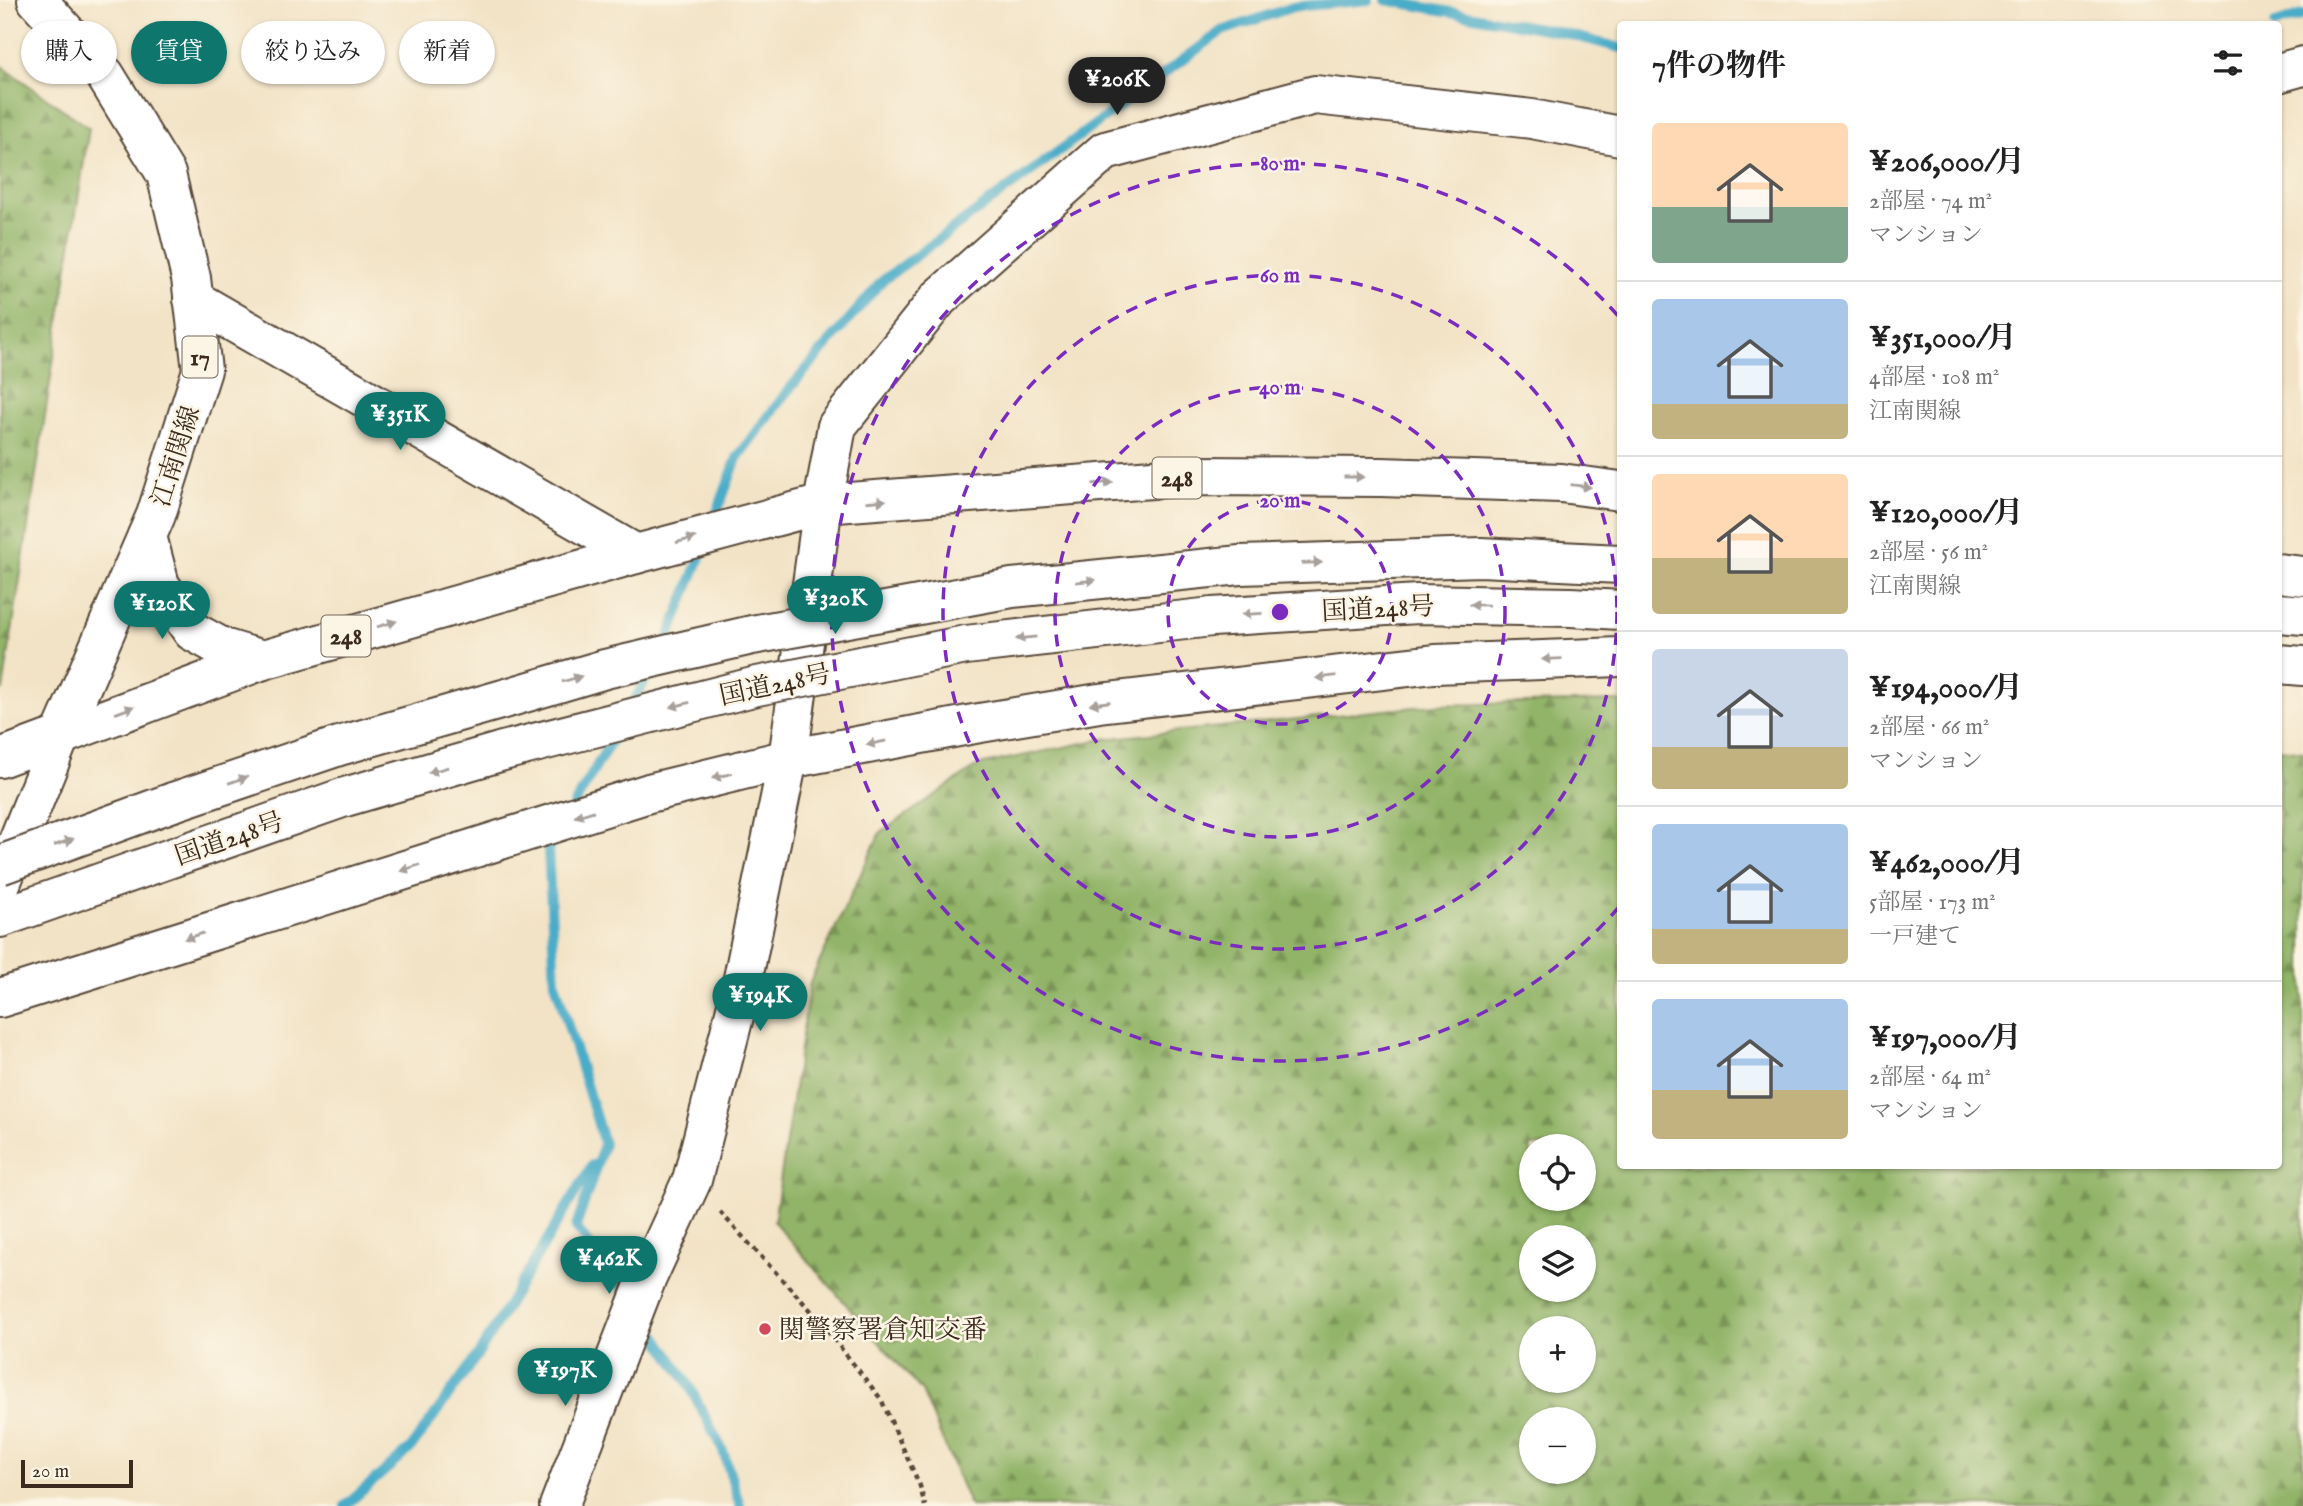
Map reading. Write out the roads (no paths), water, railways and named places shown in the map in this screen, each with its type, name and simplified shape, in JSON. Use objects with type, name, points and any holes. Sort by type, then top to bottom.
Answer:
[{"type":"main road","name":"江南関線","points":[[0,886],[61,734],[156,515],[202,370],[191,278],[166,174],[105,75],[37,0]]},
{"type":"main road","points":[[2282,72],[2303,66]]},
{"type":"main road","points":[[559,1506],[646,1280],[692,1180],[740,993],[788,759],[822,504],[837,426],[939,298],[1105,151],[1315,95],[1532,119],[1617,135]]},
{"type":"main road","points":[[193,299],[636,554]]},
{"type":"main road","name":"248","points":[[0,758],[263,660],[822,504],[1192,476],[1395,477],[1561,483],[1617,491]]},
{"type":"main road","points":[[147,536],[160,585],[191,631],[223,648],[263,660]]},
{"type":"main road","name":"国道248号","points":[[0,865],[173,802],[339,746],[605,670],[752,635],[1012,589],[1240,565],[1481,557],[1617,564]]},
{"type":"main road","points":[[2282,573],[2303,576]]},
{"type":"main road","name":"国道248号","points":[[0,918],[345,797],[503,751],[757,686],[966,645],[1212,617],[1418,604],[1617,610]]},
{"type":"main road","points":[[2282,613],[2303,615]]},
{"type":"main road","points":[[0,998],[649,793],[788,759],[1099,703],[1435,664],[1617,657]]},
{"type":"main road","points":[[2282,664],[2303,666]]},
{"type":"main road","points":[[2282,686],[2303,687]]},
{"type":"waterway","points":[[713,523],[737,458],[786,393],[882,281],[1222,31],[1293,7],[1369,0]]},
{"type":"waterway","points":[[1385,0],[1556,31],[1617,47]]},
{"type":"waterway","points":[[2282,22],[2303,15]]},
{"type":"waterway","points":[[666,644],[705,545]]},
{"type":"waterway","points":[[630,708],[653,667]]},
{"type":"waterway","points":[[574,805],[615,734]]},
{"type":"waterway","points":[[557,834],[548,849],[555,982],[604,1144],[576,1227],[631,1299]]},
{"type":"waterway","points":[[345,1506],[411,1448],[481,1350],[592,1165]]},
{"type":"waterway","points":[[643,1315],[689,1385],[723,1451],[740,1506]]},
{"type":"place","name":"関警察署倉知交番","points":[[765,1329]]}]
